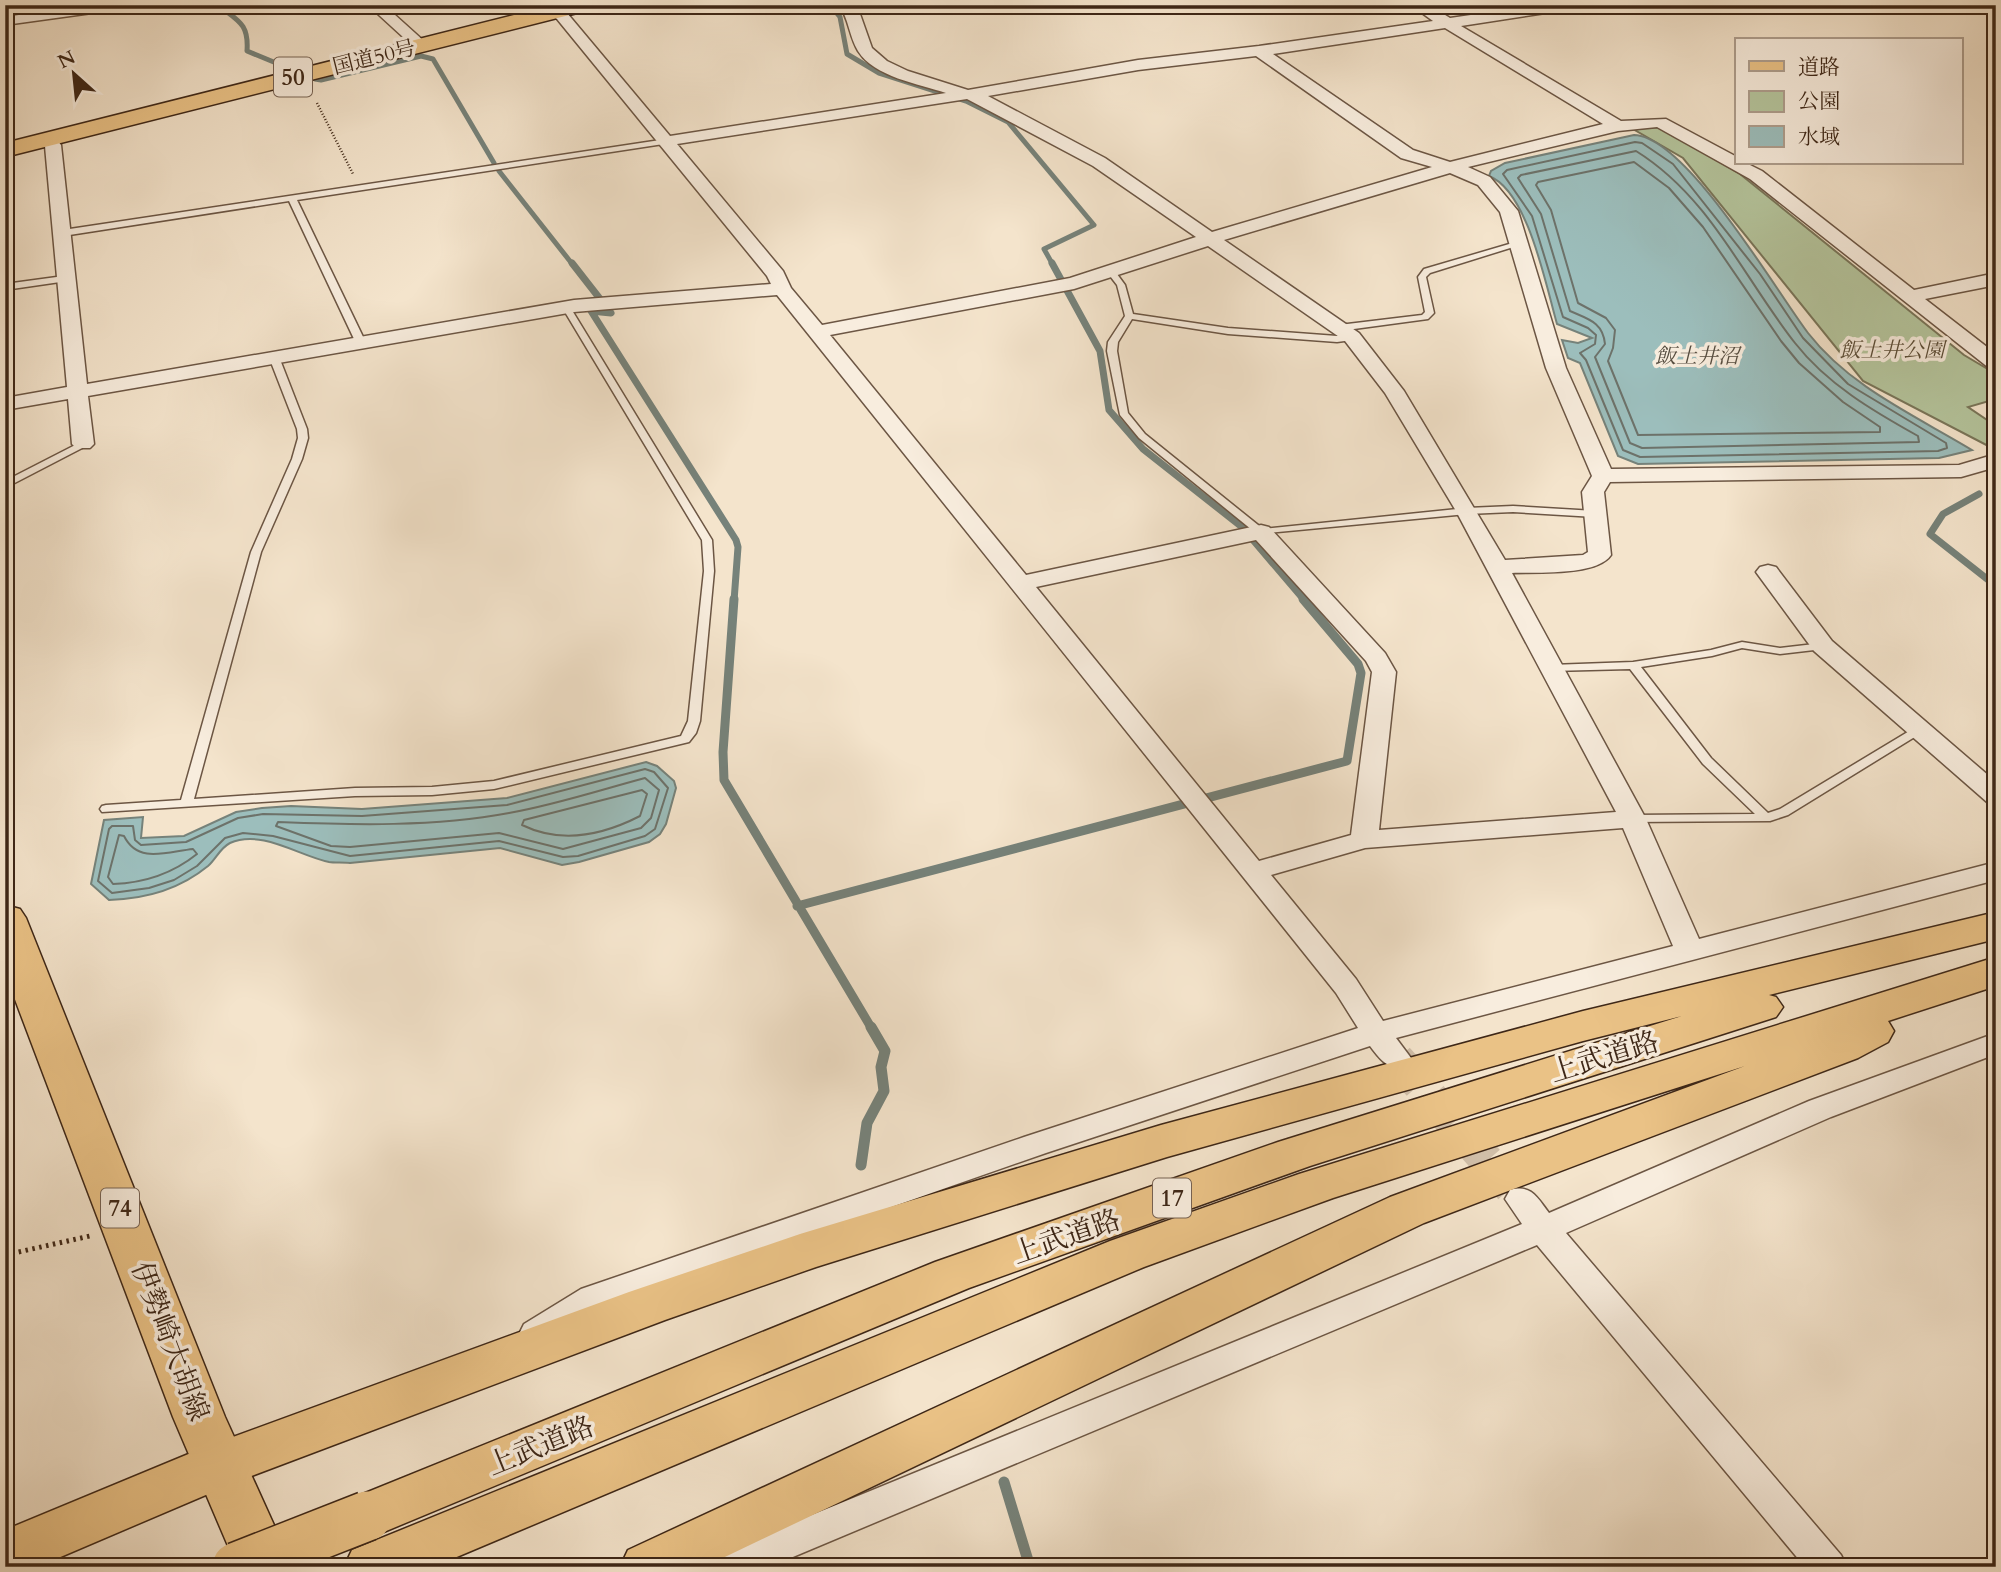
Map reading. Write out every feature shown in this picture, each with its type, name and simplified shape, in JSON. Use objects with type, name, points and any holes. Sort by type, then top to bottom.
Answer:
[{"type":"main road","name":"国道50号","points":[[5,150],[581,5]]},
{"type":"main road","name":"伊勢崎大胡線","points":[[5,918],[127,1225],[199,1417],[222,1464],[265,1567]]},
{"type":"main road","points":[[5,1555],[222,1464],[482,1367],[646,1293],[800,1253],[1161,1142],[1583,1026],[1996,925]]},
{"type":"main road","name":"上武道路","points":[[375,1548],[952,1275],[1294,1154],[1996,934]]},
{"type":"main road","points":[[648,1567],[743,1547],[1407,1210],[1842,1047],[1976,978]]},
{"type":"main road","name":"上武道路","points":[[237,1567],[375,1548],[1127,1254],[1316,1186],[1976,978]]},
{"type":"street","points":[[5,21],[121,5]]},
{"type":"street","points":[[375,5],[420,45]]},
{"type":"street","points":[[846,5],[853,15],[860,41],[875,59],[902,74],[971,94],[1100,162],[1345,332],[1394,391],[1467,511],[1633,819],[1689,950]]},
{"type":"street","points":[[1418,5],[1554,90],[1618,126]]},
{"type":"street","points":[[667,141],[1138,65],[1259,51],[1572,5]]},
{"type":"street","points":[[1977,5],[1996,13]]},
{"type":"street","points":[[555,12],[562,16],[776,275],[782,289],[1346,986],[1376,1033],[1396,1058]]},
{"type":"street","points":[[1259,51],[1407,154],[1445,168],[1469,173],[1484,181],[1495,192],[1508,211],[1556,368],[1603,476]]},
{"type":"street","points":[[817,331],[1053,288],[1445,168],[1618,126],[1660,122],[1735,163]]},
{"type":"street","points":[[47,139],[53,145],[63,233],[64,279],[83,444]]},
{"type":"street","points":[[1736,164],[1756,175],[1996,364]]},
{"type":"street","points":[[1912,296],[1996,279]]},
{"type":"street","points":[[5,404],[566,307],[782,289]]},
{"type":"street","points":[[1603,476],[1961,471],[1996,460]]},
{"type":"street","points":[[1495,566],[1588,562],[1600,555],[1593,492],[1603,476]]},
{"type":"street","points":[[1021,583],[1261,531],[1376,657],[1384,672],[1364,841]]},
{"type":"street","points":[[1768,572],[1823,646],[1996,796]]},
{"type":"street","points":[[1254,872],[1364,841],[1633,819]]},
{"type":"street","points":[[646,1293],[1010,1153],[1376,1033],[1996,871]]},
{"type":"street","points":[[743,1547],[1543,1229],[1820,1109],[1996,1043]]},
{"type":"street","points":[[1521,1199],[1543,1229],[1828,1567]]},
{"type":"lane","points":[[63,233],[667,141]]},
{"type":"lane","points":[[292,198],[359,341]]},
{"type":"lane","points":[[1129,316],[1228,331],[1337,339],[1345,332],[1425,317],[1430,313],[1422,277],[1427,271],[1519,244]]},
{"type":"lane","points":[[1111,272],[1121,285],[1129,316],[1113,342],[1112,351],[1123,413],[1142,436],[1261,531],[1467,511],[1513,509],[1595,514]]},
{"type":"lane","points":[[5,287],[64,279]]},
{"type":"lane","points":[[106,809],[355,792],[432,791],[494,785],[685,740],[694,721],[709,571],[707,540],[566,307]]},
{"type":"lane","points":[[188,803],[187,796],[256,552],[297,459],[303,438],[274,357]]},
{"type":"lane","points":[[5,485],[83,444]]},
{"type":"lane","points":[[1551,668],[1633,665],[1712,653],[1742,645],[1780,651],[1823,646]]},
{"type":"lane","points":[[1633,665],[1707,761],[1766,818]]},
{"type":"lane","points":[[1633,819],[1766,818],[1784,812],[1920,730]]},
{"type":"path","points":[[317,103],[360,187]]},
{"type":"path","points":[[5,1255],[127,1225]]},
{"type":"green space","name":"飯土井公園","points":[[1660,127],[1740,174],[1964,355],[1996,374],[1996,399],[1968,407],[1996,426],[1996,450],[1863,381],[1683,158],[1633,129]]},
{"type":"water","name":"飯土井沼","points":[[1634,135],[1655,142],[1679,160],[1753,252],[1808,333],[1843,369],[1884,399],[1972,450],[1939,458],[1638,464],[1618,456],[1580,363],[1568,358],[1562,340],[1578,343],[1592,338],[1557,324],[1534,241],[1525,219],[1503,185],[1489,176],[1491,171],[1505,163]]},
{"type":"water","points":[[646,762],[657,766],[674,781],[676,788],[666,824],[660,834],[649,842],[579,862],[562,865],[500,848],[350,863],[331,862],[255,839],[230,843],[197,874],[161,891],[135,898],[109,900],[91,884],[104,820],[143,817],[141,838],[184,836],[236,812],[291,806],[362,809],[507,798]]},
{"type":"waterway","points":[[218,5],[241,23],[246,34],[247,51],[315,79],[321,80],[421,56],[433,59],[494,163]]},
{"type":"waterway","points":[[579,11],[610,5]]},
{"type":"waterway","points":[[830,5],[840,17],[847,54],[879,73],[966,101],[1008,122],[1094,225],[1044,249],[1053,265]]},
{"type":"waterway","points":[[499,171],[573,265]]},
{"type":"waterway","points":[[572,263],[611,313],[591,311],[736,540],[738,547],[734,601]]},
{"type":"waterway","points":[[1052,263],[1100,351],[1109,410],[1143,449],[1242,527],[1305,601]]},
{"type":"waterway","points":[[1979,494],[1943,514],[1930,534],[1996,586]]},
{"type":"waterway","points":[[734,599],[723,752],[724,780],[799,906]]},
{"type":"waterway","points":[[799,906],[1347,761],[1361,673],[1358,664],[1303,599]]},
{"type":"waterway","points":[[799,906],[872,1029]]},
{"type":"waterway","points":[[861,1165],[867,1123],[884,1091],[881,1067],[885,1051],[871,1027]]},
{"type":"waterway","points":[[1004,1482],[1030,1567]]},
{"type":"tunnel","points":[[1397,1059],[1511,1188]]}]
